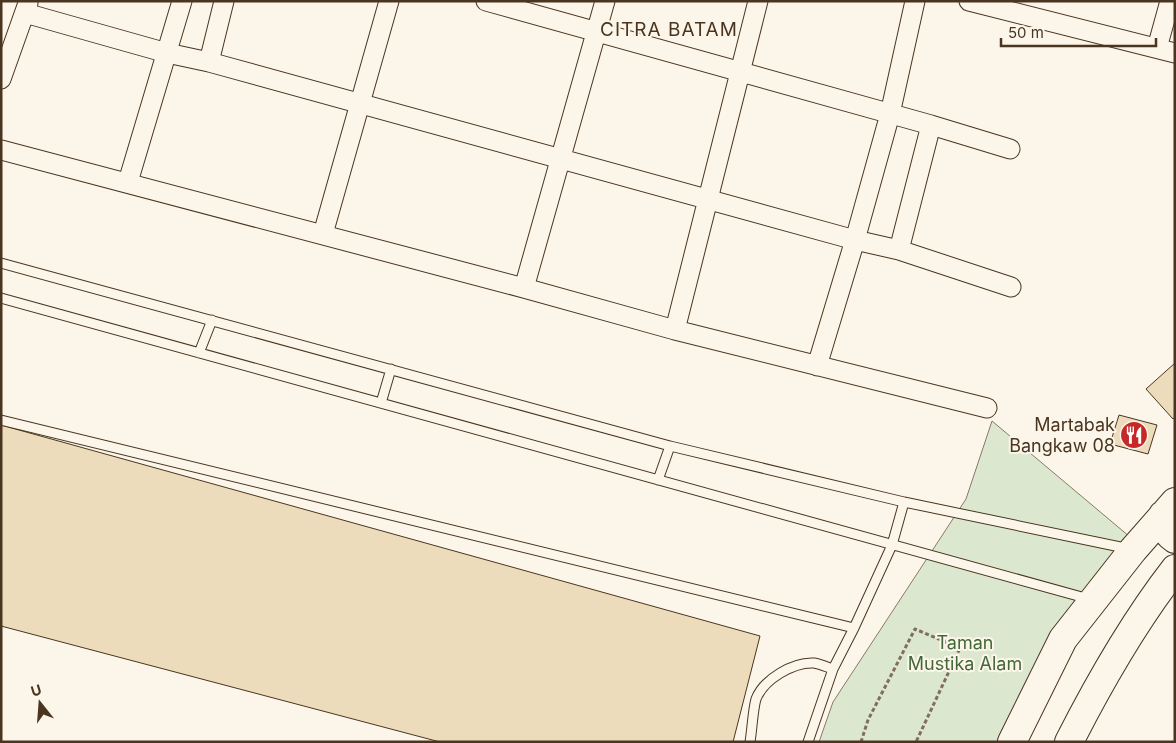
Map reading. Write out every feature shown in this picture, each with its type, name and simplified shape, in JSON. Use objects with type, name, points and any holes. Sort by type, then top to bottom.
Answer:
[{"type":"highway","points":[[1012,742],[1063,639],[1133,550],[1169,508]]},
{"type":"highway","points":[[1169,508],[1170,535],[1175,539]]},
{"type":"highway","points":[[1068,742],[1102,678],[1138,618],[1175,569]]},
{"type":"street","points":[[128,182],[182,1]]},
{"type":"street","points":[[209,62],[224,1]]},
{"type":"street","points":[[323,234],[389,1]]},
{"type":"street","points":[[486,1],[931,125],[1010,149]]},
{"type":"street","points":[[524,288],[605,1]]},
{"type":"street","points":[[675,330],[758,1]]},
{"type":"street","points":[[817,366],[890,114],[915,1]]},
{"type":"street","points":[[969,1],[1033,9],[1175,53]]},
{"type":"street","points":[[1156,48],[1170,1]]},
{"type":"street","points":[[1,80],[27,7],[167,53],[209,62],[855,240],[899,250],[1011,287]]},
{"type":"street","points":[[899,250],[931,125]]},
{"type":"street","points":[[1,150],[323,234],[675,330],[987,408]]},
{"type":"lane","points":[[1,262],[670,446],[904,502],[1133,550]]},
{"type":"lane","points":[[1,298],[1094,600]]},
{"type":"lane","points":[[199,353],[212,320]]},
{"type":"lane","points":[[381,403],[391,369]]},
{"type":"lane","points":[[1,420],[854,628]]},
{"type":"lane","points":[[658,480],[670,446]]},
{"type":"lane","points":[[808,742],[833,669],[892,545],[904,502]]},
{"type":"lane","points":[[750,742],[756,699],[767,684],[781,673],[796,665],[815,663],[833,669]]},
{"type":"path","points":[[861,742],[868,720],[915,629],[960,648],[916,742]]},
{"type":"green space","name":"Taman Mustika Alam","points":[[992,421],[1136,542],[1012,742],[819,742],[833,702],[966,499]]},
{"type":"building","points":[[1175,363],[1175,417],[1173,419],[1146,389]]},
{"type":"building","name":"Martabak Bangkaw 08","points":[[1119,415],[1157,425],[1148,454],[1110,444]]},
{"type":"building","points":[[1,425],[760,636],[733,742],[440,742],[1,626]]},
{"type":"place","name":"Martabak Bangkaw 08","points":[[1134,435]]},
{"type":"district","name":"CITRA BATAM","points":[[669,29]]}]
